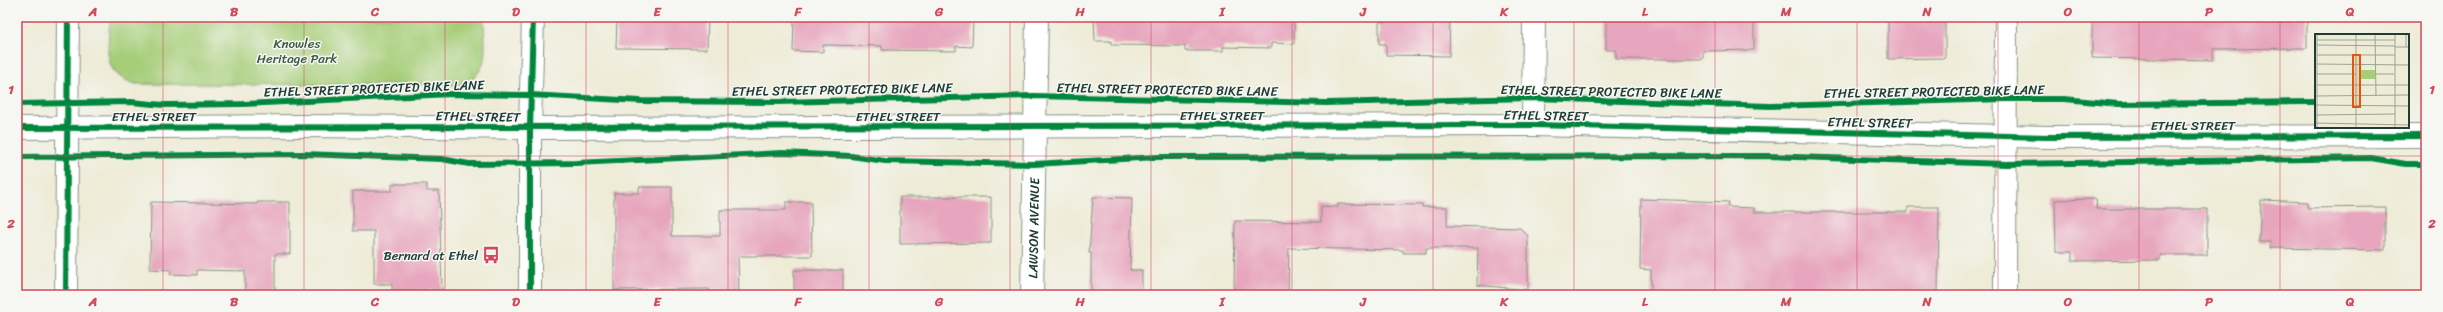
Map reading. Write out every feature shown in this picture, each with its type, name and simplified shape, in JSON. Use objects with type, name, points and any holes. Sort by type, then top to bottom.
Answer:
[{"type":"street","points":[[66,295],[68,17]]},
{"type":"street","points":[[530,295],[530,128],[533,17]]},
{"type":"street","name":"LAWSON AVENUE","points":[[1032,295],[1037,17]]},
{"type":"street","points":[[1532,125],[1534,17]]},
{"type":"street","points":[[2004,295],[2006,17]]},
{"type":"street","name":"ETHEL STREET","points":[[17,128],[311,126],[530,128],[1532,125],[2006,136],[2426,136]]},
{"type":"green space","name":"Knowles Heritage Park","points":[[110,17],[484,17],[485,49],[482,67],[477,74],[458,85],[136,84],[124,79],[116,73],[111,66],[108,49]]},
{"type":"building","points":[[617,17],[708,17],[707,49],[616,48]]},
{"type":"building","points":[[794,17],[973,17],[972,47],[956,46],[956,51],[882,50],[882,46],[823,45],[823,52],[793,51]]},
{"type":"building","points":[[1094,17],[1294,17],[1294,44],[1271,43],[1271,48],[1223,47],[1223,51],[1185,51],[1185,46],[1111,45],[1111,41],[1095,41]]},
{"type":"building","points":[[1386,17],[1450,17],[1449,56],[1386,55],[1386,44],[1379,44],[1379,22],[1386,22]]},
{"type":"building","points":[[1606,17],[1754,17],[1754,50],[1703,51],[1703,59],[1616,59],[1616,50],[1606,50]]},
{"type":"building","points":[[1888,17],[1945,17],[1945,58],[1888,59]]},
{"type":"building","points":[[2092,17],[2307,17],[2307,48],[2213,49],[2213,60],[2092,58]]},
{"type":"building","points":[[392,184],[427,184],[427,191],[439,191],[442,290],[392,290],[392,284],[374,284],[374,231],[353,231],[353,191],[392,191]]},
{"type":"building","points":[[639,187],[672,187],[672,236],[720,236],[720,210],[786,210],[786,202],[811,202],[812,256],[738,256],[739,295],[709,295],[709,289],[614,290],[614,193],[639,193]]},
{"type":"building","points":[[900,197],[991,197],[991,243],[900,244]]},
{"type":"building","points":[[1093,197],[1132,198],[1130,270],[1142,270],[1142,295],[1091,295],[1091,253],[1089,253]]},
{"type":"building","points":[[1641,199],[1729,202],[1728,207],[1754,208],[1754,212],[1908,212],[1908,207],[1939,207],[1938,295],[1651,295],[1651,270],[1640,269]]},
{"type":"building","points":[[2096,199],[2097,209],[2207,209],[2207,255],[2160,255],[2160,260],[2072,261],[2072,252],[2056,252],[2055,200]]},
{"type":"building","points":[[2261,200],[2308,202],[2308,208],[2385,207],[2385,250],[2270,248],[2270,242],[2259,242]]},
{"type":"building","points":[[151,202],[258,204],[257,202],[290,202],[290,254],[275,254],[275,295],[245,295],[245,271],[197,270],[197,275],[170,274],[171,270],[150,269]]},
{"type":"building","points":[[1338,204],[1422,205],[1422,207],[1447,207],[1447,226],[1520,228],[1528,236],[1528,290],[1477,285],[1478,248],[1426,248],[1426,253],[1403,253],[1403,250],[1289,248],[1288,295],[1234,295],[1235,221],[1321,222],[1321,206],[1338,207]]},
{"type":"building","points":[[794,270],[843,270],[843,295],[794,295]]},
{"type":"cycle path","points":[[66,295],[68,17]]},
{"type":"cycle path","points":[[530,295],[530,128],[533,17]]},
{"type":"cycle path","name":"ETHEL STREET PROTECTED BIKE LANE","points":[[17,104],[131,102],[164,105],[243,104],[452,94],[530,95],[641,101],[778,102],[1034,96],[1326,103],[1534,98],[1770,106],[2005,99],[2064,99],[2118,104],[2315,102]]},
{"type":"cycle path","points":[[17,128],[1533,125],[2048,137],[2426,136]]},
{"type":"cycle path","points":[[17,157],[303,154],[442,159],[469,164],[576,163],[782,153],[851,156],[885,161],[1034,164],[1158,157],[1769,156],[2006,164],[2371,158],[2406,164],[2426,164]]},
{"type":"place","name":"Bernard at Ethel","points":[[491,255]]}]
